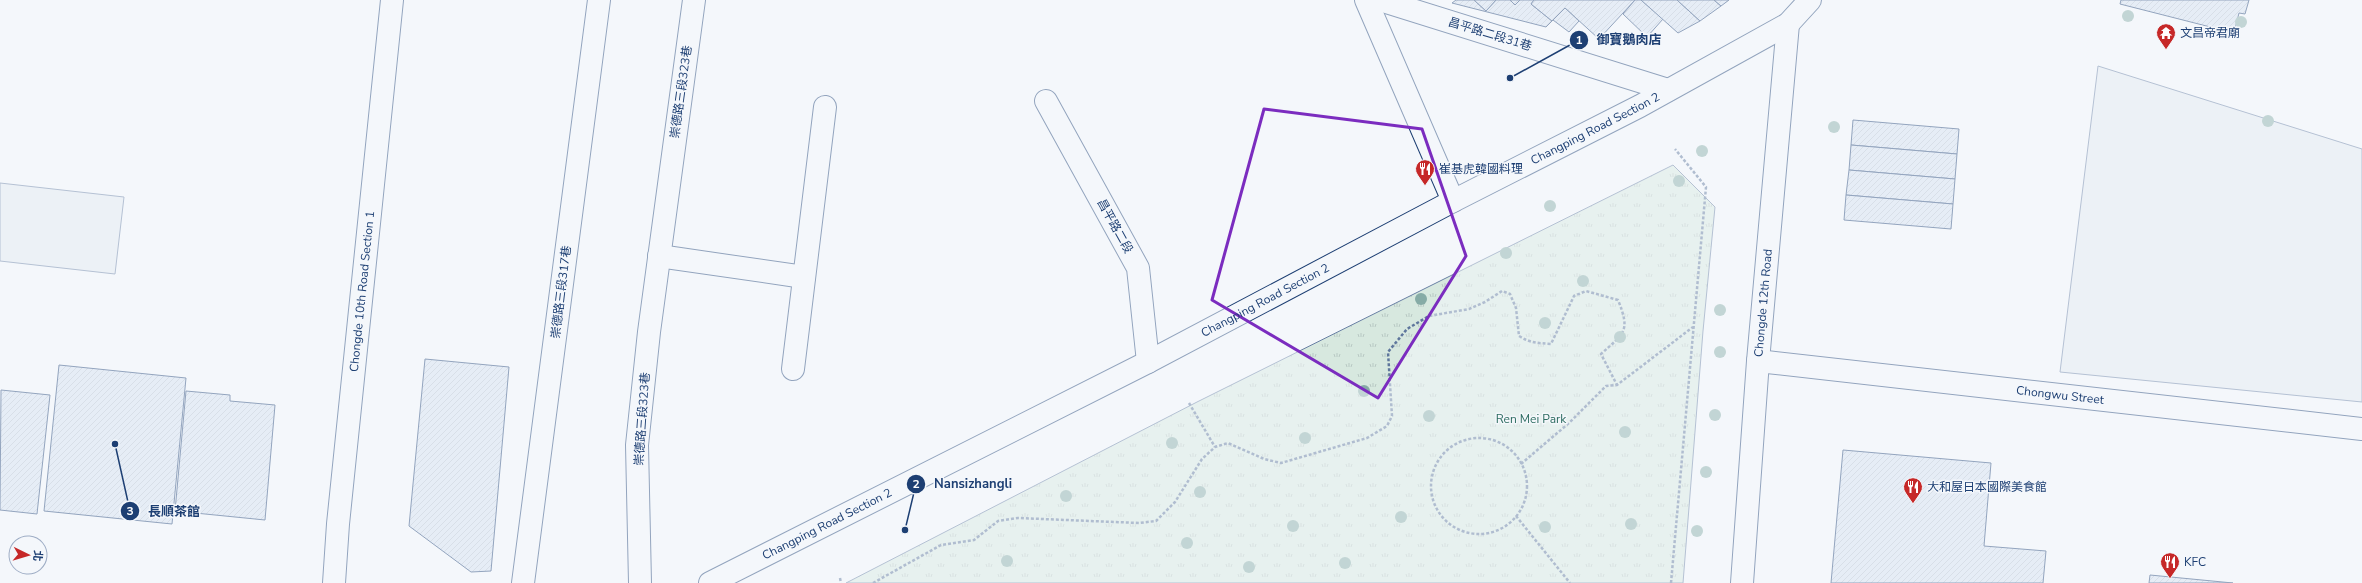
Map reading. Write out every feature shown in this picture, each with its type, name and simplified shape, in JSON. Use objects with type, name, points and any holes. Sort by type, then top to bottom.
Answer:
[{"type":"street","name":"Chongde 10th Road Section 1","points":[[334,583],[338,524],[392,0]]},
{"type":"street","name":"崇德路三段317巷","points":[[523,583],[599,0]]},
{"type":"street","name":"崇德路三段323巷","points":[[640,583],[638,445],[659,256],[694,0]]},
{"type":"street","points":[[1366,0],[1453,201]]},
{"type":"street","name":"昌平路二段31巷","points":[[1380,0],[1668,90]]},
{"type":"street","name":"Changping Road Section 2","points":[[710,583],[1148,362],[1453,201],[1668,90],[1788,24],[1810,0]]},
{"type":"street","name":"Chongde 12th Road","points":[[1742,583],[1758,361],[1788,24]]},
{"type":"street","name":"昌平路二段","points":[[1046,101],[1138,268],[1148,362]]},
{"type":"street","points":[[793,369],[825,107]]},
{"type":"street","points":[[659,256],[804,277]]},
{"type":"street","name":"Chongwu Street","points":[[1758,361],[2362,429]]},
{"type":"path","points":[[1671,583],[1706,187],[1675,148]]},
{"type":"path","points":[[873,583],[942,545],[974,540],[998,521],[1018,518],[1140,523],[1156,521],[1175,502],[1202,459],[1215,447],[1228,444],[1264,459],[1281,463],[1366,438],[1387,426],[1392,416],[1388,352],[1407,329],[1428,316],[1469,309],[1485,302],[1502,291],[1510,294],[1516,308],[1520,336],[1528,342],[1538,343],[1551,344],[1574,296],[1586,291],[1618,300],[1626,319],[1622,334],[1601,354],[1617,385]]},
{"type":"path","points":[[1521,464],[1569,423],[1606,386],[1617,385],[1693,327]]},
{"type":"path","points":[[1189,403],[1215,447]]},
{"type":"path","points":[[1478,438],[1492,440],[1507,447],[1518,457],[1527,486],[1525,502],[1516,516],[1505,528],[1490,533],[1473,534],[1458,529],[1444,520],[1435,506],[1432,490],[1433,480],[1439,460],[1449,449],[1463,441],[1478,438]]},
{"type":"path","points":[[1516,516],[1570,583]]},
{"type":"path","points":[[840,578],[841,583]]},
{"type":"highlighted area","points":[[1264,109],[1422,129],[1466,256],[1378,398],[1212,300]]},
{"type":"green space","name":"Ren Mei Park","points":[[1673,165],[1715,207],[1703,331],[1683,583],[846,583],[1197,402]]},
{"type":"shaded area","points":[[2098,66],[2362,149],[2362,402],[2060,372]]},
{"type":"shaded area","points":[[0,183],[124,197],[115,274],[0,261]]},
{"type":"building","points":[[1456,0],[1474,0],[1486,11],[1496,0],[1510,0],[1515,5],[1520,0],[1534,0],[1531,4],[1552,21],[1546,27],[1452,3]]},
{"type":"building","points":[[1474,0],[1496,0],[1486,11]]},
{"type":"building","points":[[1510,0],[1520,0],[1515,5]]},
{"type":"building","points":[[1534,0],[1635,0],[1599,39],[1565,8],[1552,21],[1531,4]]},
{"type":"building","points":[[1635,0],[1641,0],[1663,19],[1647,37],[1623,14]]},
{"type":"building","points":[[1641,0],[1677,0],[1700,21],[1678,33]]},
{"type":"building","points":[[1677,0],[1714,0],[1721,6],[1700,21]]},
{"type":"building","points":[[1714,0],[1729,0],[1721,6]]},
{"type":"building","points":[[2121,0],[2249,0],[2245,14],[2239,13],[2234,33],[2120,4]]},
{"type":"building","points":[[1565,8],[1579,21],[1569,32],[1553,20]]},
{"type":"building","points":[[1853,120],[1959,129],[1957,154],[1851,145]]},
{"type":"building","points":[[1851,145],[1957,154],[1955,179],[1849,170]]},
{"type":"building","points":[[1849,170],[1955,179],[1953,204],[1846,195]]},
{"type":"building","points":[[1846,195],[1953,204],[1951,229],[1844,220]]},
{"type":"building","points":[[425,359],[509,367],[491,571],[471,572],[409,526]]},
{"type":"building","points":[[59,365],[186,378],[172,524],[44,511]]},
{"type":"building","points":[[1,390],[50,395],[37,514],[0,510]]},
{"type":"building","points":[[186,391],[230,395],[230,401],[275,405],[265,520],[175,511]]},
{"type":"building","name":"大和屋日本國際美食館","points":[[1843,450],[1991,463],[1984,546],[2046,551],[2043,583],[1831,583]]},
{"type":"building","name":"KFC","points":[[2150,575],[2233,583],[2149,583]]},
{"type":"place","name":"文昌帝君廟","points":[[2166,50]]},
{"type":"place","name":"御寶鵝肉店","points":[[1510,78]]},
{"type":"place","name":"崔基虎韓國料理","points":[[1425,186]]},
{"type":"place","name":"長順茶館","points":[[115,444]]},
{"type":"place","name":"大和屋日本國際美食館","points":[[1913,504]]},
{"type":"place","name":"Nansizhangli","points":[[905,530]]},
{"type":"place","name":"KFC","points":[[2170,579]]}]
